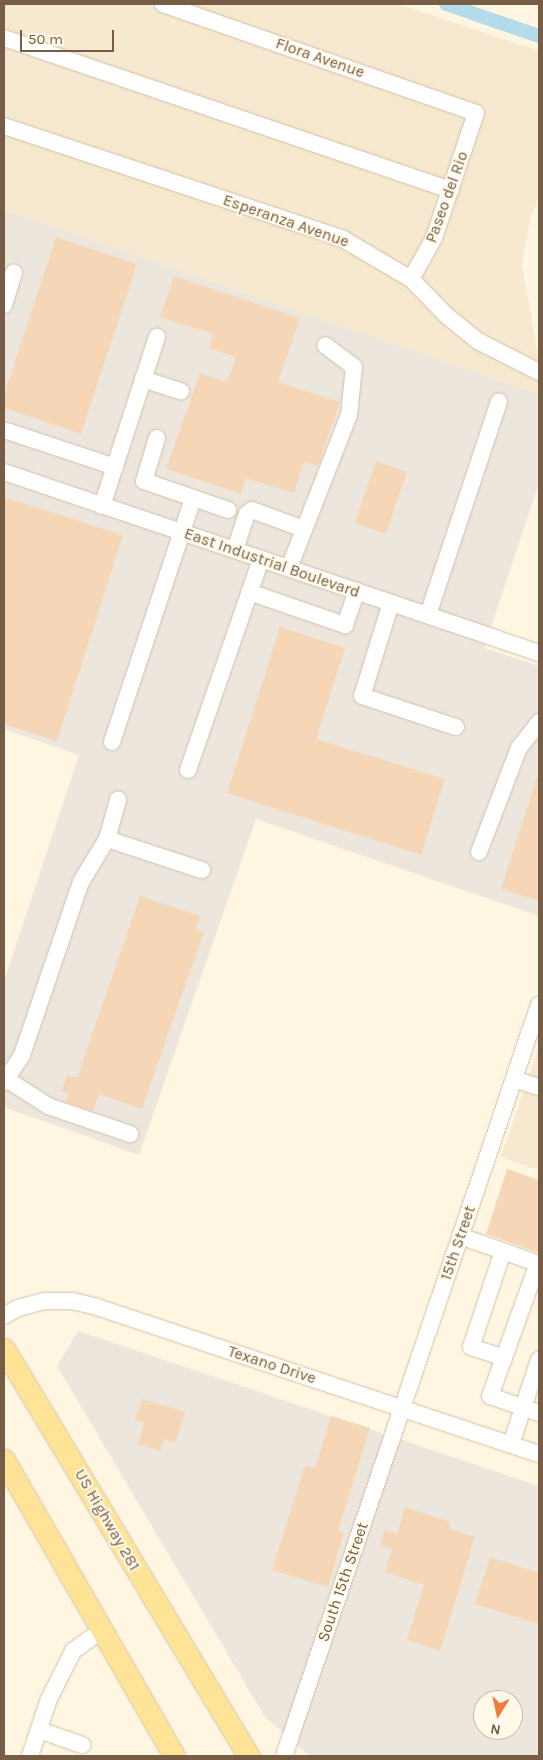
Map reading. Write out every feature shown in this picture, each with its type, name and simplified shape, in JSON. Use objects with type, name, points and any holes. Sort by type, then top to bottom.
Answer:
[{"type":"main road","name":"US Highway 281","points":[[4,1349],[209,1691]]},
{"type":"main road","points":[[4,1460],[103,1629],[165,1746],[174,1756]]},
{"type":"main road","points":[[209,1691],[249,1756]]},
{"type":"main road","points":[[209,1691],[266,1756]]},
{"type":"street","name":"Flora Avenue","points":[[163,4],[476,113]]},
{"type":"street","points":[[4,38],[451,190]]},
{"type":"street","name":"Paseo del Rio","points":[[411,279],[434,238],[476,113]]},
{"type":"street","name":"Esperanza Avenue","points":[[4,126],[343,240],[411,279],[478,341],[539,372]]},
{"type":"street","points":[[4,305],[14,272]]},
{"type":"street","points":[[102,506],[157,337]]},
{"type":"street","points":[[289,568],[349,415],[354,367],[325,345]]},
{"type":"street","points":[[143,379],[181,391]]},
{"type":"street","points":[[428,615],[499,402]]},
{"type":"street","points":[[7,431],[115,467]]},
{"type":"street","points":[[157,438],[144,481],[228,510]]},
{"type":"street","name":"East Industrial Boulevard","points":[[4,472],[539,653]]},
{"type":"street","points":[[112,742],[193,498]]},
{"type":"street","points":[[234,550],[247,514],[252,510],[304,529]]},
{"type":"street","points":[[188,770],[261,559]]},
{"type":"street","points":[[249,592],[345,625],[357,591]]},
{"type":"street","points":[[391,603],[362,696],[456,727]]},
{"type":"street","points":[[479,852],[519,748],[539,722]]},
{"type":"street","points":[[118,800],[107,839],[82,882],[22,1055],[6,1081],[48,1106],[130,1134]]},
{"type":"street","points":[[107,839],[202,870]]},
{"type":"street","points":[[539,1005],[514,1079],[539,1087]]},
{"type":"street","name":"15th Street","points":[[402,1407],[514,1079]]},
{"type":"street","points":[[460,1236],[539,1264],[490,1396],[539,1413]]},
{"type":"street","points":[[503,1251],[470,1347],[504,1358]]},
{"type":"street","name":"Texano Drive","points":[[4,1316],[18,1308],[45,1301],[72,1301],[96,1307],[539,1454]]},
{"type":"street","points":[[511,1444],[539,1360]]},
{"type":"street","name":"South 15th Street","points":[[284,1756],[402,1407]]},
{"type":"street","points":[[30,1756],[49,1699],[73,1651],[103,1629]]},
{"type":"street","points":[[39,1730],[82,1744]]},
{"type":"shaded area","points":[[4,4],[398,4],[539,51],[539,196],[530,219],[522,265],[539,361],[539,394],[4,210]]},
{"type":"shaded area","points":[[4,210],[539,394],[539,483],[484,648],[539,666],[539,916],[256,819],[139,1155],[4,1107],[4,981],[79,755],[4,729]]},
{"type":"shaded area","points":[[539,1046],[539,1170],[501,1157]]},
{"type":"shaded area","points":[[78,1331],[539,1486],[539,1756],[310,1756],[265,1717],[57,1366]]},
{"type":"building","points":[[56,237],[137,264],[81,434],[4,408],[4,395]]},
{"type":"building","points":[[174,276],[300,318],[278,382],[340,402],[318,466],[304,462],[294,493],[246,478],[241,494],[166,469],[200,373],[227,382],[236,357],[209,348],[213,334],[160,317]]},
{"type":"building","points":[[376,461],[407,472],[386,534],[355,523]]},
{"type":"building","points":[[4,497],[123,535],[57,741],[4,724]]},
{"type":"building","points":[[280,627],[345,648],[316,739],[445,779],[421,855],[227,793]]},
{"type":"building","points":[[537,777],[539,777],[539,901],[501,889]]},
{"type":"building","points":[[140,896],[200,916],[196,929],[204,932],[142,1109],[99,1094],[93,1111],[66,1102],[68,1094],[61,1092],[67,1075],[77,1078]]},
{"type":"building","points":[[507,1169],[539,1180],[539,1253],[486,1234]]},
{"type":"building","points":[[142,1399],[185,1412],[175,1443],[164,1439],[160,1451],[138,1444],[144,1423],[135,1420]]},
{"type":"building","points":[[331,1416],[370,1428],[338,1531],[344,1533],[328,1587],[272,1570],[305,1465],[315,1468]]},
{"type":"building","points":[[405,1507],[451,1522],[449,1529],[475,1537],[440,1651],[407,1640],[424,1585],[385,1572],[392,1549],[380,1545],[385,1530],[397,1534]]},
{"type":"building","points":[[490,1557],[539,1573],[539,1624],[475,1604]]},
{"type":"waterway","points":[[446,4],[539,36]]}]
